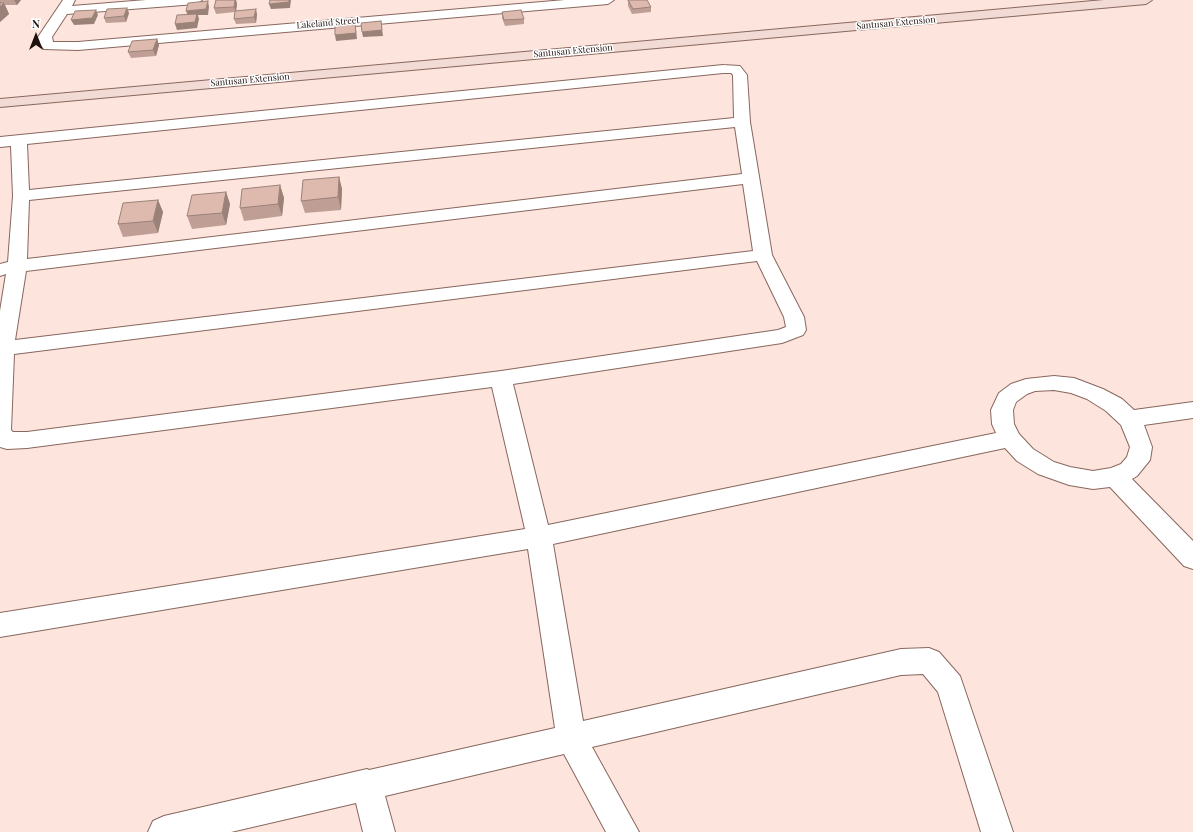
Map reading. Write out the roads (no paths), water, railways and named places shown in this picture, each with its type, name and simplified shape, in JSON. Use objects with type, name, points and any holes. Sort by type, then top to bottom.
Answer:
[{"type":"street","points":[[66,5],[196,0]]},
{"type":"street","name":"Lakeland Street","points":[[66,5],[45,37],[45,42],[49,46],[78,46],[409,11],[608,0]]},
{"type":"street","name":"Santusan Extension","points":[[0,103],[1146,0]]},
{"type":"street","points":[[0,142],[19,140],[723,68],[735,69],[740,75],[742,122],[763,255],[794,317],[796,330],[782,336],[501,378],[43,438],[7,441],[0,432],[8,268],[21,196],[19,140]]},
{"type":"street","points":[[21,196],[742,122]]},
{"type":"street","points":[[8,268],[751,178]]},
{"type":"street","points":[[4,348],[763,255]]},
{"type":"street","points":[[501,378],[539,537],[571,738],[623,832]]},
{"type":"street","points":[[1054,383],[1074,386],[1095,394],[1114,405],[1129,419],[1137,433],[1141,447],[1138,460],[1129,470],[1115,477],[1093,480],[1069,476],[1046,468],[1025,455],[1010,439],[1003,424],[1002,410],[1007,398],[1018,389],[1034,384],[1054,383]]},
{"type":"street","points":[[1129,419],[1193,410]]},
{"type":"street","points":[[0,625],[539,537],[1010,439]]},
{"type":"street","points":[[1115,477],[1193,558]]},
{"type":"street","points":[[164,832],[901,662],[929,661],[950,685],[997,832]]},
{"type":"street","points":[[367,784],[379,832]]}]
